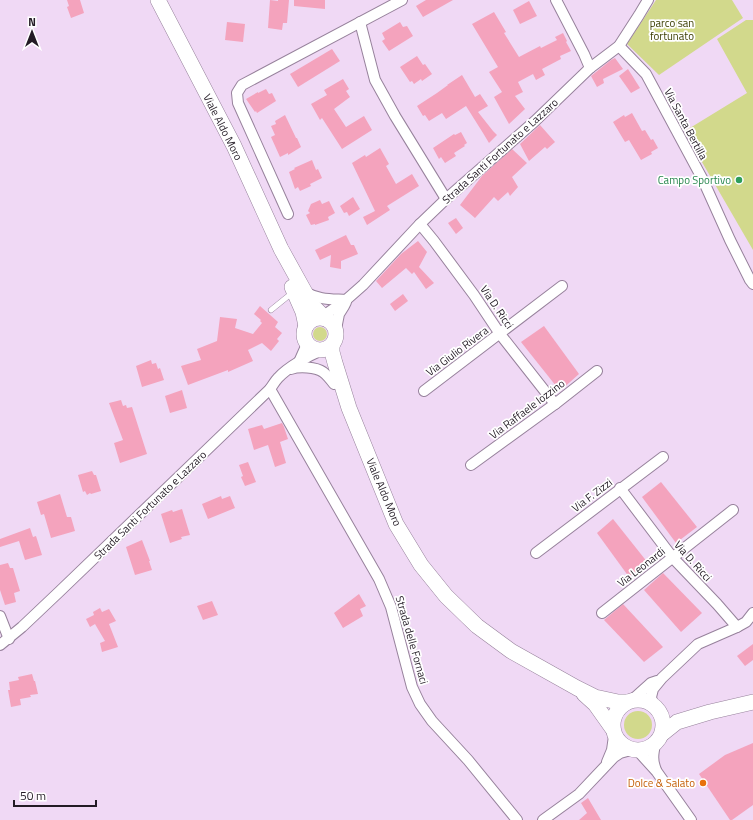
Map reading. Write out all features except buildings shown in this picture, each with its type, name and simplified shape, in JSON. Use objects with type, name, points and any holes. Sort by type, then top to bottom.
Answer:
[{"type":"main road","name":"Viale Aldo Moro","points":[[159,3],[234,146],[281,249],[300,292],[306,326]]},
{"type":"main road","name":"Viale Aldo Moro","points":[[300,292],[331,324]]},
{"type":"main road","points":[[306,326],[315,319],[320,318],[331,324]]},
{"type":"main road","name":"Strada Santi Fortunato e Lazzaro","points":[[326,349],[336,339],[331,324]]},
{"type":"main road","name":"Strada Santi Fortunato e Lazzaro","points":[[306,326],[304,335],[307,344]]},
{"type":"main road","points":[[307,344],[314,349],[326,349]]},
{"type":"main road","name":"Viale Aldo Moro","points":[[349,408],[334,384],[327,367],[326,349],[332,352],[349,408],[396,524],[421,565],[446,596],[476,626],[511,651],[594,697],[618,702],[639,700],[646,701],[664,712],[710,712]]},
{"type":"main road","name":"Viale Aldo Moro","points":[[577,688],[595,704],[621,744],[625,748],[634,750],[644,750],[677,722],[710,712],[753,702]]},
{"type":"main road","points":[[613,732],[612,722],[617,710],[629,701]]},
{"type":"main road","points":[[656,708],[662,718],[664,726],[658,739]]},
{"type":"street","points":[[288,214],[238,103],[237,93],[242,85],[402,0]]},
{"type":"street","points":[[556,0],[590,68]]},
{"type":"street","name":"Strada Santi Fortunato e Lazzaro","points":[[331,324],[329,312],[363,285],[420,224],[446,199],[535,121],[590,68],[619,46],[648,0]]},
{"type":"street","points":[[360,22],[375,80],[395,116],[446,199]]},
{"type":"street","name":"Via Santa Bertilla","points":[[619,46],[646,74],[703,180],[730,240],[753,284]]},
{"type":"street","name":"Via D. Ricci","points":[[420,224],[469,289],[500,334],[555,404]]},
{"type":"street","name":"Via Giulio Rivera","points":[[424,391],[562,286]]},
{"type":"street","points":[[300,292],[324,299],[346,300]]},
{"type":"street","name":"Strada Santi Fortunato e Lazzaro","points":[[331,324],[344,306],[346,300]]},
{"type":"street","name":"Strada Santi Fortunato e Lazzaro","points":[[298,362],[307,344]]},
{"type":"street","name":"Strada Santi Fortunato e Lazzaro","points":[[0,646],[66,585],[270,389],[279,377],[298,362],[310,355],[326,349]]},
{"type":"street","name":"Viale Aldo Moro","points":[[288,370],[297,367],[312,368],[323,372],[334,384]]},
{"type":"street","name":"Via Raffaele Iozzino","points":[[471,465],[555,404],[597,371]]},
{"type":"street","name":"Strada delle Fornaci","points":[[270,389],[379,579],[391,607],[412,687],[420,704],[432,721],[468,760],[517,820]]},
{"type":"street","name":"Via F. Zizzi","points":[[536,553],[663,457]]},
{"type":"street","name":"Via D. Ricci","points":[[620,488],[673,558],[717,604],[736,627]]},
{"type":"street","name":"Via Leonardi","points":[[602,613],[733,510]]},
{"type":"street","points":[[656,708],[652,698],[653,689],[662,678],[698,644],[746,622],[753,613]]},
{"type":"street","points":[[0,616],[9,638]]},
{"type":"street","points":[[629,701],[652,683],[662,678]]},
{"type":"street","points":[[606,765],[612,750],[613,732]]},
{"type":"street","points":[[657,772],[653,762],[653,754],[658,739]]},
{"type":"street","points":[[543,820],[580,794],[614,757],[620,753],[634,750],[657,772],[691,820]]},
{"type":"lane","points":[[271,310],[300,292]]},
{"type":"green space","name":"parco san fortunato","points":[[656,0],[732,0],[743,18],[659,75],[627,44]]},
{"type":"green space","points":[[746,20],[753,20],[753,250],[685,131],[747,93],[717,39]]},
{"type":"green space","points":[[320,327],[325,329],[327,334],[325,339],[320,341],[315,339],[313,334],[315,329]]},
{"type":"green space","points":[[638,711],[648,715],[652,725],[648,735],[638,739],[628,735],[624,725],[628,715]]},
{"type":"place","name":"Campo Sportivo","points":[[739,180]]},
{"type":"place","name":"Dolce & Salato","points":[[703,783]]}]
